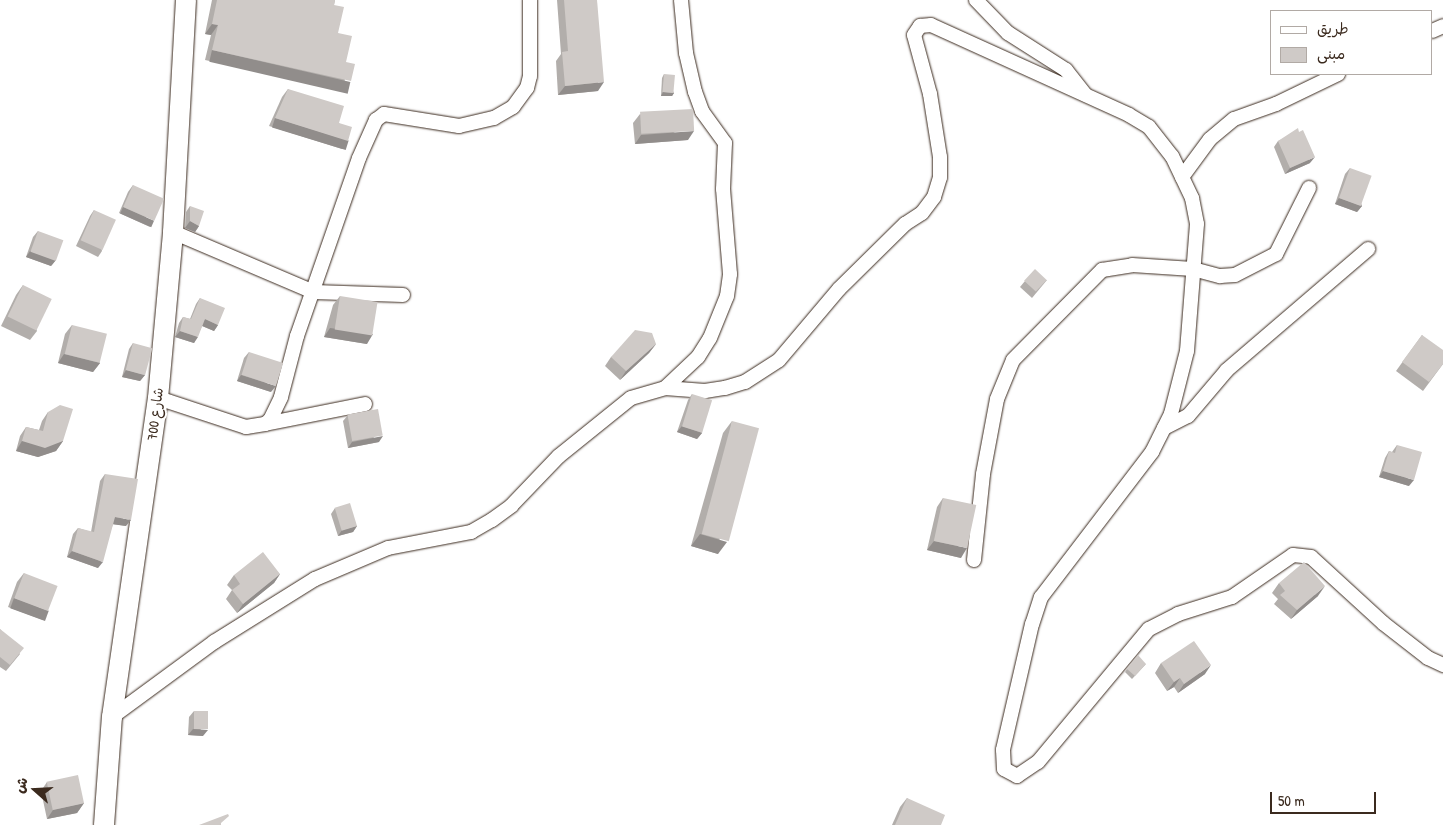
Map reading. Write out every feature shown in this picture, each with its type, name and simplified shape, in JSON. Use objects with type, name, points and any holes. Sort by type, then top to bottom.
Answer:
[{"type":"main road","name":"شارع 700","points":[[104,825],[112,717],[158,398],[174,232],[186,0]]},
{"type":"street","points":[[264,424],[281,397],[296,336],[314,292],[359,158],[376,120],[384,114],[459,126],[494,118],[513,107],[528,88],[530,76],[530,0]]},
{"type":"street","points":[[665,388],[687,368],[710,338],[727,296],[730,274],[723,189],[724,143],[702,111],[695,92],[686,53],[681,0]]},
{"type":"street","points":[[976,0],[1008,33],[1066,70],[1086,95]]},
{"type":"street","points":[[112,717],[214,642],[315,579],[388,548],[471,532],[492,520],[511,506],[559,456],[617,407],[647,392],[665,388],[705,391],[732,386],[763,372],[793,346],[839,289],[906,224],[922,213],[934,196],[940,177],[940,157],[930,94],[915,44],[914,35],[920,26],[940,28],[1129,114],[1149,127],[1172,156],[1182,176],[1197,224],[1187,350],[1181,380],[1164,428],[1152,452],[1041,597],[1032,624],[1003,750],[1004,769],[1010,774],[1017,776],[1038,762],[1149,629],[1178,614],[1232,597],[1293,555],[1316,560],[1396,634],[1443,665]]},
{"type":"street","points":[[1182,176],[1210,139],[1234,119],[1276,104],[1336,75]]},
{"type":"street","points":[[974,560],[982,474],[995,408],[1014,360],[1102,270],[1132,264],[1193,269],[1220,276],[1235,275],[1276,254],[1309,188]]},
{"type":"street","points":[[174,232],[314,292],[403,295]]},
{"type":"street","points":[[1164,428],[1188,416],[1228,370],[1368,249]]},
{"type":"street","points":[[158,398],[246,427],[365,404]]},
{"type":"building","points":[[217,0],[335,0],[334,5],[344,7],[338,33],[352,36],[346,62],[355,64],[351,81],[212,50],[218,25],[212,24]]},
{"type":"building","points":[[564,0],[597,0],[604,82],[565,86],[562,52],[568,51]]},
{"type":"building","points":[[664,74],[675,75],[673,93],[662,92]]},
{"type":"building","points":[[288,89],[344,106],[339,123],[352,127],[348,141],[275,118]]},
{"type":"building","points":[[693,109],[694,131],[641,134],[640,112]]},
{"type":"building","points":[[1298,128],[1299,132],[1303,130],[1315,157],[1290,168],[1278,141]]},
{"type":"building","points":[[1350,168],[1372,176],[1361,206],[1339,198]]},
{"type":"building","points":[[133,185],[164,199],[154,221],[123,207]]},
{"type":"building","points":[[190,206],[204,211],[199,226],[190,221]]},
{"type":"building","points":[[94,210],[116,220],[103,250],[81,240]]},
{"type":"building","points":[[38,231],[63,240],[56,261],[30,252]]},
{"type":"building","points":[[1035,269],[1047,280],[1036,292],[1024,281]]},
{"type":"building","points":[[23,285],[52,299],[36,330],[8,316]]},
{"type":"building","points":[[340,296],[378,302],[372,336],[335,330]]},
{"type":"building","points":[[200,298],[225,308],[218,325],[205,319],[198,337],[180,331],[183,317],[191,319]]},
{"type":"building","points":[[72,325],[107,334],[100,363],[65,354]]},
{"type":"building","points":[[635,330],[652,333],[656,344],[626,371],[611,357]]},
{"type":"building","points":[[1422,335],[1443,350],[1443,364],[1429,382],[1402,362]]},
{"type":"building","points":[[133,343],[152,348],[145,375],[126,370]]},
{"type":"building","points":[[249,352],[283,363],[276,386],[242,375]]},
{"type":"building","points":[[692,394],[712,400],[702,433],[682,427]]},
{"type":"building","points":[[60,405],[73,409],[63,441],[45,448],[22,441],[26,427],[43,431],[48,412]]},
{"type":"building","points":[[378,409],[383,436],[352,441],[347,414]]},
{"type":"building","points":[[732,421],[759,428],[729,541],[702,534]]},
{"type":"building","points":[[1397,445],[1422,452],[1414,480],[1383,471],[1389,451],[1395,453]]},
{"type":"building","points":[[105,474],[138,479],[131,520],[115,517],[103,562],[72,551],[78,528],[94,532]]},
{"type":"building","points":[[943,498],[976,505],[967,548],[934,541]]},
{"type":"building","points":[[350,503],[357,526],[342,531],[335,508]]},
{"type":"building","points":[[263,552],[280,574],[243,604],[232,590],[240,584],[234,575]]},
{"type":"building","points":[[1304,562],[1325,586],[1297,610],[1280,595],[1285,591],[1279,583]]},
{"type":"building","points":[[24,573],[58,586],[48,611],[14,598]]},
{"type":"building","points":[[0,629],[24,648],[10,665],[0,657]]},
{"type":"building","points":[[1194,641],[1211,665],[1184,684],[1180,678],[1174,682],[1161,663]]},
{"type":"building","points":[[1138,655],[1146,664],[1135,676],[1127,669]]},
{"type":"building","points":[[194,711],[208,711],[208,729],[194,729]]},
{"type":"building","points":[[78,775],[84,803],[53,810],[47,782]]},
{"type":"building","points":[[907,798],[945,815],[941,825],[895,825]]},
{"type":"building","points":[[228,814],[229,816],[221,825],[199,825]]}]
